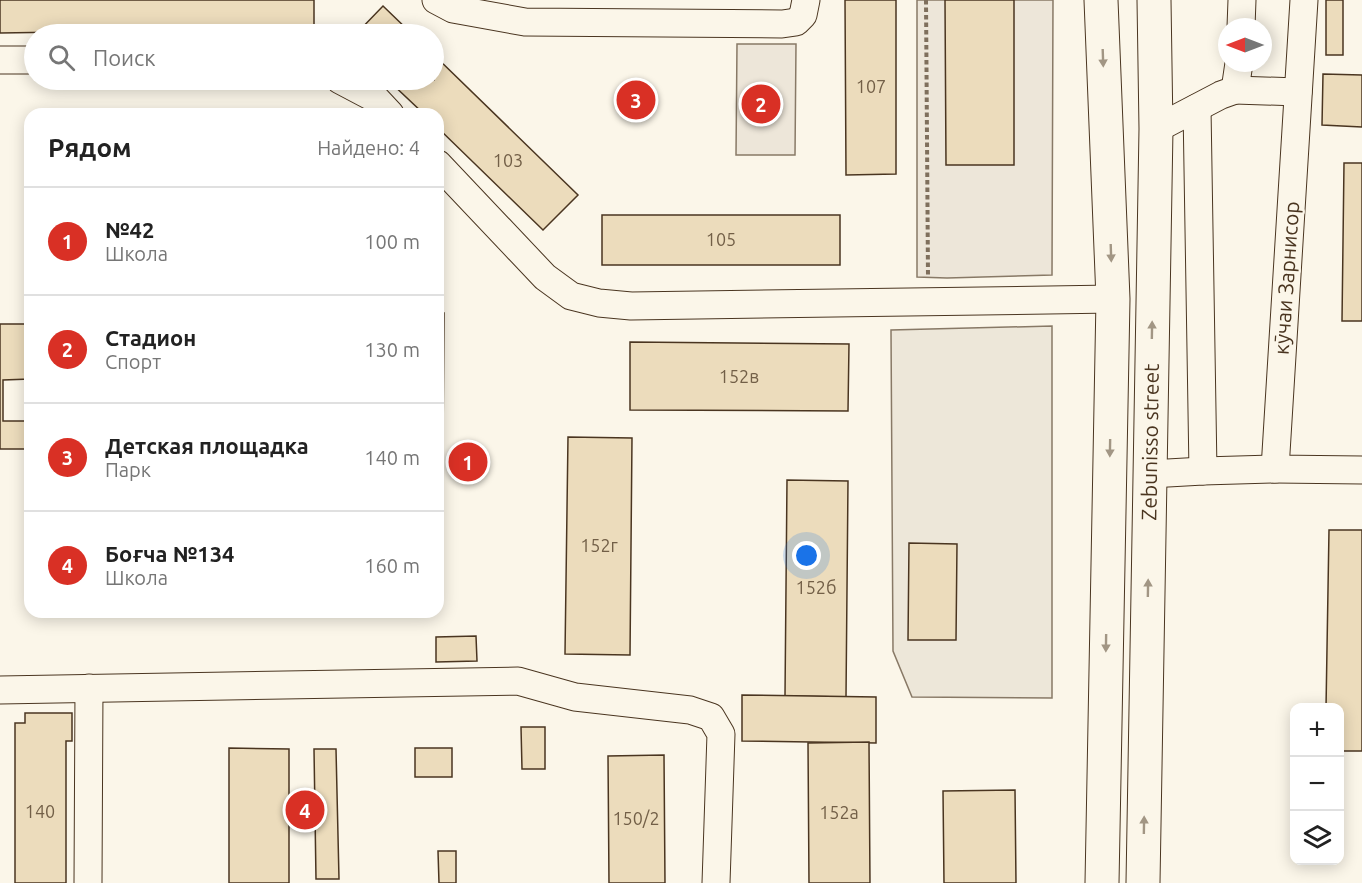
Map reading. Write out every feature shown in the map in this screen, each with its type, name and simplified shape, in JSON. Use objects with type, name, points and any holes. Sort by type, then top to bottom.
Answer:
[{"type":"main road","points":[[1101,0],[1113,299],[1102,883]]},
{"type":"main road","name":"Zebunisso street","points":[[1143,883],[1156,129],[1154,0]]},
{"type":"lane","points":[[448,3],[525,22],[646,11],[782,24],[796,22],[803,15],[806,0]]},
{"type":"lane","points":[[1241,18],[1242,0]]},
{"type":"lane","name":"кӯчаи Зарнисор","points":[[1275,469],[1304,0]]},
{"type":"lane","points":[[0,60],[24,60]]},
{"type":"lane","points":[[1235,90],[1238,72]]},
{"type":"lane","points":[[359,90],[376,99],[384,108]]},
{"type":"lane","points":[[1156,129],[1235,90],[1298,92]]},
{"type":"lane","points":[[1197,108],[1203,471]]},
{"type":"lane","points":[[444,170],[545,277],[571,296],[599,303],[631,306],[1113,299]]},
{"type":"lane","points":[[1150,474],[1275,469],[1362,470]]},
{"type":"lane","points":[[0,690],[518,681],[575,698],[690,710],[711,717],[721,734],[716,883]]},
{"type":"lane","points":[[88,883],[89,688]]},
{"type":"path","points":[[926,0],[928,302]]},
{"type":"shaded area","points":[[917,0],[1053,0],[1052,275],[917,277]]},
{"type":"shaded area","points":[[737,44],[796,44],[795,155],[736,155]]},
{"type":"shaded area","points":[[1052,326],[1052,698],[912,697],[893,651],[891,330]]},
{"type":"building","points":[[0,0],[314,0],[314,24],[24,24],[24,33],[0,33]]},
{"type":"building","points":[[845,0],[896,0],[896,174],[846,175]]},
{"type":"building","points":[[945,0],[1014,0],[1014,165],[946,165]]},
{"type":"building","points":[[1326,0],[1343,0],[1343,55],[1326,55]]},
{"type":"building","points":[[383,6],[402,24],[366,24]]},
{"type":"building","points":[[444,65],[578,195],[543,230],[444,134],[444,108],[418,108],[399,90],[444,90]]},
{"type":"building","points":[[1323,74],[1362,75],[1362,127],[1322,125]]},
{"type":"building","points":[[1344,163],[1362,163],[1362,321],[1342,321]]},
{"type":"building","points":[[602,215],[840,215],[840,265],[602,265]]},
{"type":"building","points":[[0,324],[24,324],[24,379],[3,380],[3,421],[24,421],[24,449],[0,449]]},
{"type":"building","points":[[630,342],[849,344],[848,411],[630,410]]},
{"type":"building","points":[[568,437],[632,438],[630,655],[565,654]]},
{"type":"building","points":[[787,480],[848,481],[846,697],[785,696]]},
{"type":"building","points":[[1329,530],[1362,530],[1362,751],[1344,751],[1344,703],[1326,703]]},
{"type":"building","points":[[909,543],[957,544],[956,640],[908,640]]},
{"type":"building","points":[[476,636],[477,661],[436,662],[436,637]]},
{"type":"building","points":[[742,695],[876,697],[876,743],[742,741]]},
{"type":"building","points":[[25,713],[72,713],[72,741],[66,741],[66,883],[15,883],[15,723],[25,723]]},
{"type":"building","points":[[521,727],[545,727],[545,769],[522,769]]},
{"type":"building","points":[[869,742],[870,883],[809,883],[808,743]]},
{"type":"building","points":[[229,748],[289,749],[289,883],[229,883]]},
{"type":"building","points":[[415,748],[452,748],[452,777],[415,777]]},
{"type":"building","points":[[314,749],[336,749],[339,879],[316,879]]},
{"type":"building","points":[[664,755],[665,883],[609,883],[608,756]]},
{"type":"building","points":[[1015,790],[1016,883],[944,883],[943,791]]},
{"type":"building","points":[[438,851],[456,851],[456,883],[439,883]]},
{"type":"place","name":"Детская площадка","points":[[636,100]]},
{"type":"place","name":"Стадион","points":[[761,104]]},
{"type":"place","name":"№42","points":[[468,462]]},
{"type":"place","name":"Боғча №134","points":[[305,810]]}]
